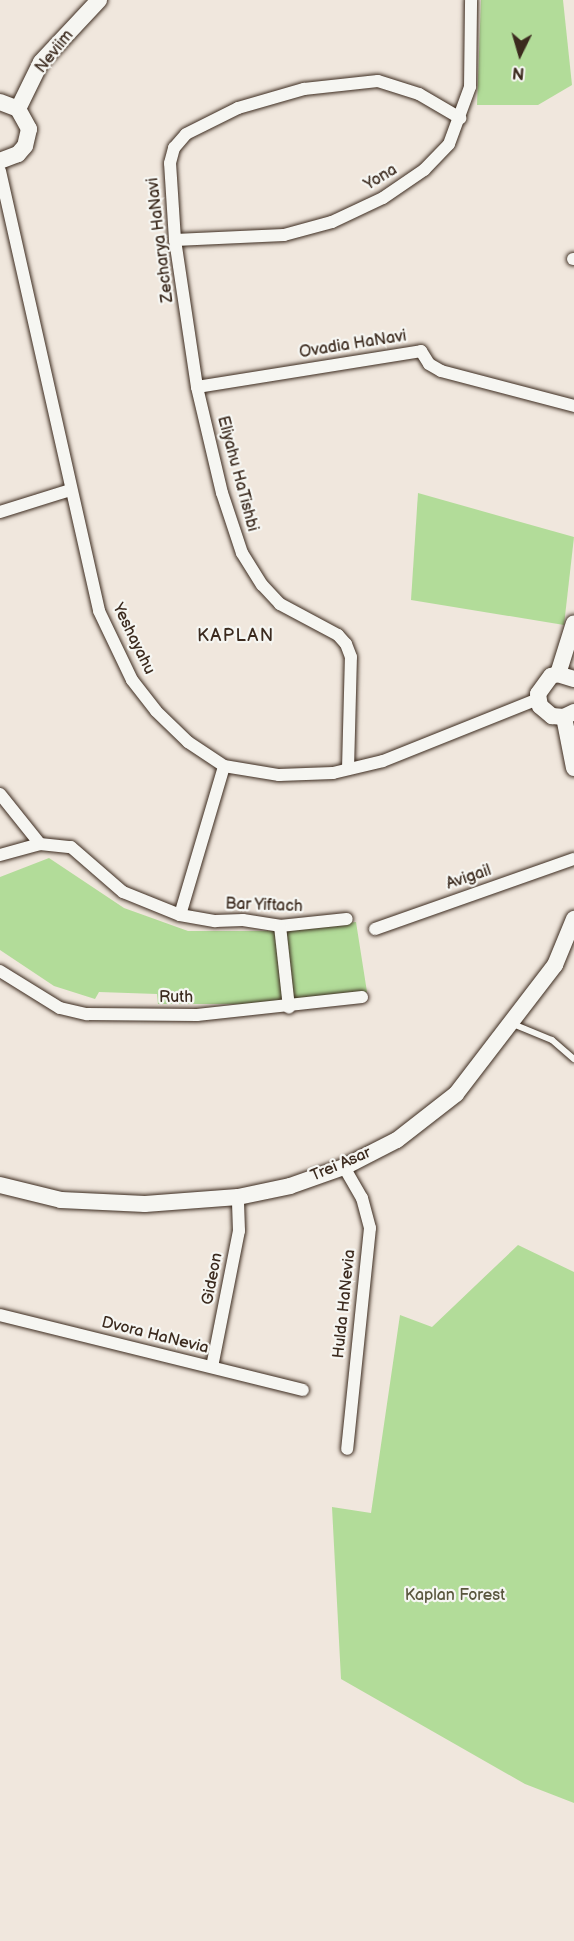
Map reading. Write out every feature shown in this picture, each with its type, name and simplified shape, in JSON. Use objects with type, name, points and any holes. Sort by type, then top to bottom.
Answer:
[{"type":"street","name":"Neviim","points":[[18,109],[41,62],[99,0]]},
{"type":"street","name":"Yona","points":[[175,240],[284,235],[332,222],[383,198],[424,170],[449,144],[470,87],[471,0]]},
{"type":"street","name":"Zecharya HaNavi","points":[[197,387],[168,181],[174,148],[186,134],[238,108],[303,89],[378,81],[419,94],[460,118]]},
{"type":"street","points":[[0,102],[18,109],[26,119],[28,137],[18,154],[0,161]]},
{"type":"street","name":"Yeshayahu","points":[[0,171],[70,490],[99,610],[132,680],[156,711],[188,742],[224,766],[279,775],[348,769],[383,760],[538,699]]},
{"type":"street","name":"Ovadia HaNavi","points":[[197,387],[421,351],[429,364],[441,371],[574,406]]},
{"type":"street","name":"Eliyahu HaTishbi","points":[[197,387],[222,493],[242,553],[280,604],[338,635],[346,644],[351,657],[348,769]]},
{"type":"street","points":[[0,512],[70,490]]},
{"type":"street","points":[[574,623],[566,677],[544,680],[538,699],[545,712],[569,715],[574,768]]},
{"type":"street","points":[[180,915],[224,766]]},
{"type":"street","points":[[0,794],[40,843],[0,855]]},
{"type":"street","name":"Bar Yiftach","points":[[40,843],[71,847],[123,892],[180,915],[280,926],[347,918]]},
{"type":"street","name":"Avigail","points":[[375,929],[574,859]]},
{"type":"street","name":"Trei Asar","points":[[0,1185],[61,1200],[145,1204],[238,1197],[290,1186],[344,1167],[397,1140],[456,1094],[555,965],[574,919]]},
{"type":"street","points":[[280,926],[289,1008]]},
{"type":"street","name":"Ruth","points":[[0,971],[60,1008],[87,1014],[197,1015],[289,1008],[362,997]]},
{"type":"street","name":"Hulda HaNevia","points":[[344,1167],[362,1198],[370,1228],[347,1449]]},
{"type":"street","name":"Gideon","points":[[212,1367],[239,1231],[238,1197]]},
{"type":"street","name":"Dvora HaNevia","points":[[0,1315],[303,1390]]},
{"type":"lane","points":[[510,1023],[552,1040],[574,1059]]},
{"type":"green space","points":[[481,0],[563,0],[572,85],[538,105],[477,105]]},
{"type":"green space","points":[[418,493],[574,537],[564,625],[411,600]]},
{"type":"green space","points":[[49,858],[124,908],[188,931],[275,931],[356,922],[367,992],[260,1004],[158,1004],[157,994],[99,992],[95,999],[54,986],[0,950],[0,877]]},
{"type":"green space","name":"Kaplan Forest","points":[[518,1245],[574,1272],[574,1803],[525,1784],[341,1679],[332,1507],[371,1513],[400,1315],[432,1327]]},
{"type":"district","name":"KAPLAN","points":[[236,636]]}]
